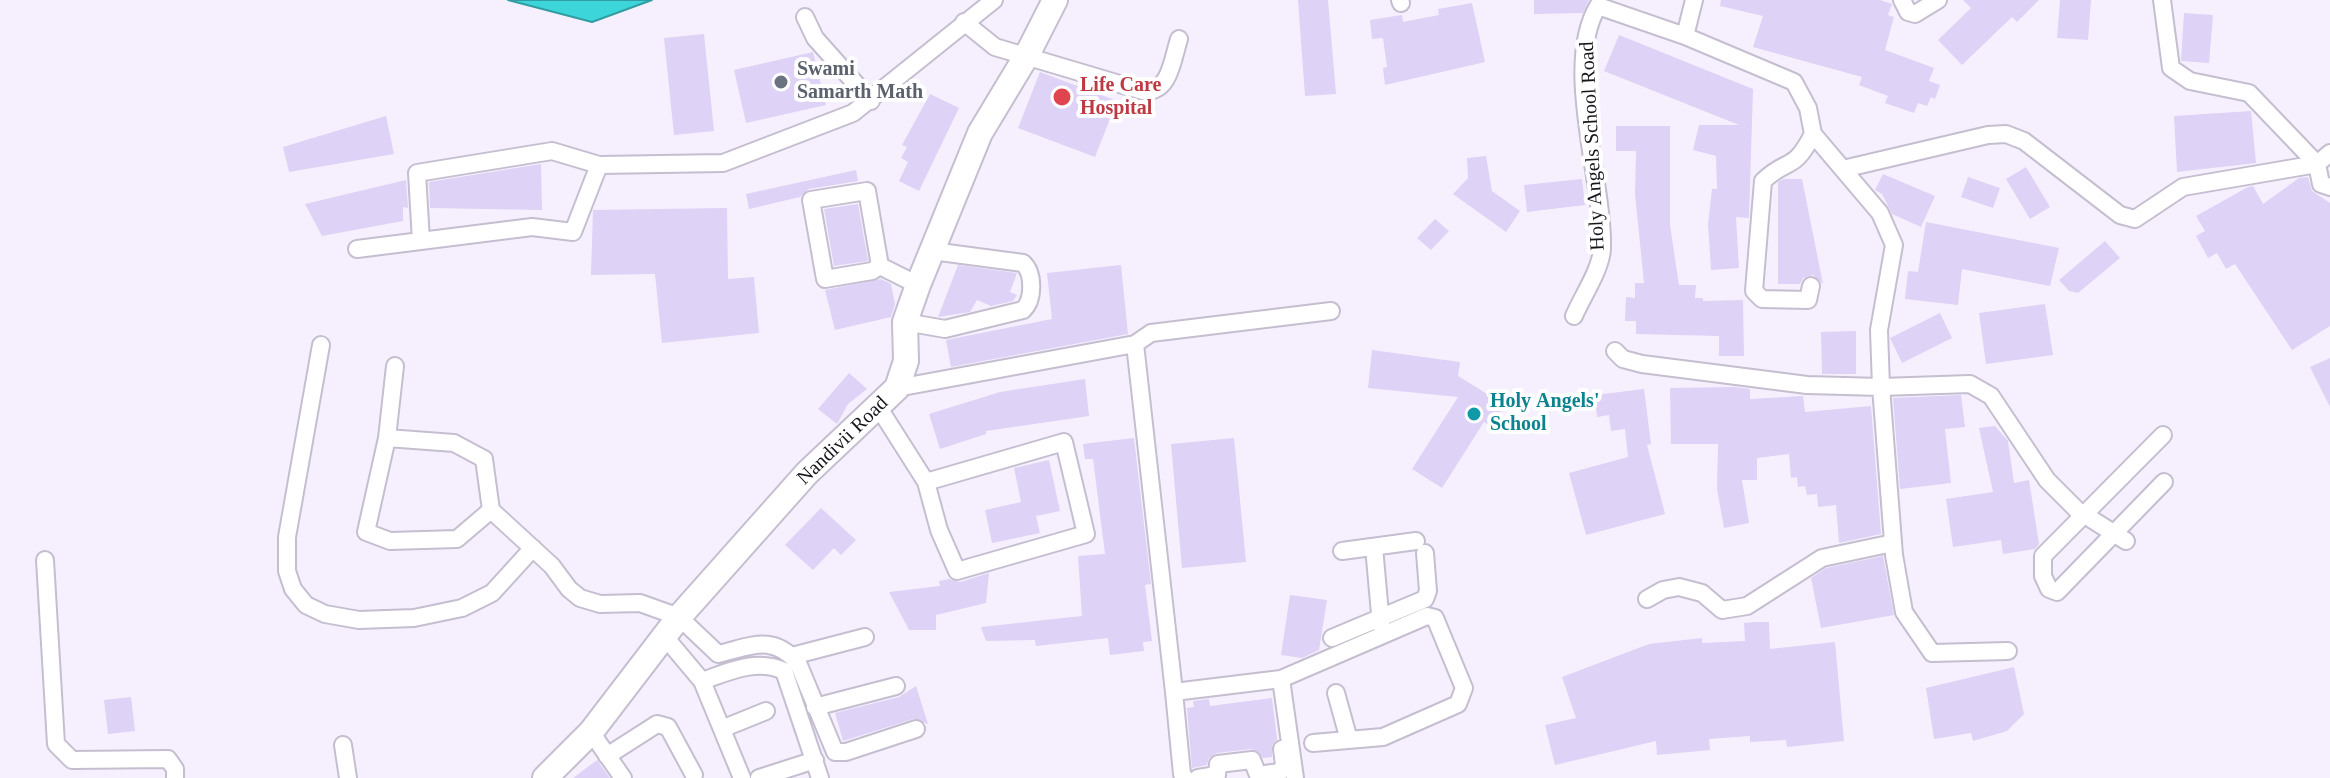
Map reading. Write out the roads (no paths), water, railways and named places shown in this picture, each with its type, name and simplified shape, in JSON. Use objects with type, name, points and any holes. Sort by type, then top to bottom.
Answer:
[{"type":"street","points":[[421,241],[417,173],[552,151],[599,165],[723,163],[853,113],[994,0]]},
{"type":"street","name":"Nandivii Road","points":[[545,778],[591,732],[679,617],[807,473],[897,388],[906,361],[905,322],[918,285],[980,133],[1027,55],[1055,0]]},
{"type":"street","points":[[1685,36],[1694,0]]},
{"type":"street","points":[[1902,0],[1908,12],[1915,14],[1938,0]]},
{"type":"street","points":[[2162,0],[2171,68],[2190,81],[2249,93],[2317,164],[2321,184],[2330,187]]},
{"type":"street","name":"Holy Angels School Road","points":[[1574,316],[1602,251],[1589,137],[1585,63],[1587,24],[1598,3],[1794,82],[1808,108],[1813,134]]},
{"type":"street","points":[[805,17],[815,38],[871,101]]},
{"type":"street","points":[[964,22],[995,47],[1155,92],[1164,86],[1179,39]]},
{"type":"street","points":[[1811,286],[1812,296],[1808,300],[1762,299],[1754,291],[1763,181],[1772,172],[1793,165],[1813,134],[1880,213],[1894,245],[1879,330],[1893,543],[1904,612],[1932,653],[2008,651]]},
{"type":"street","points":[[1843,169],[1988,135],[2006,134],[2024,141],[2120,215],[2135,219],[2183,187],[2317,164],[2330,153]]},
{"type":"street","points":[[357,249],[532,227],[573,232],[599,165]]},
{"type":"street","points":[[867,191],[880,266],[872,271],[825,279],[811,200],[867,191]]},
{"type":"street","points":[[905,322],[945,329],[1023,310],[1030,301],[1030,273],[1023,263],[932,251]]},
{"type":"street","points":[[880,266],[918,285]]},
{"type":"street","points":[[897,388],[1135,344],[1151,333],[1331,311]]},
{"type":"street","points":[[1135,344],[1182,774],[1185,778]]},
{"type":"street","points":[[321,345],[287,537],[287,571],[293,589],[306,605],[325,614],[359,620],[414,618],[462,608],[492,593],[533,548]]},
{"type":"street","points":[[1615,351],[1623,359],[1642,364],[1807,385],[1881,387],[1970,384],[1991,396],[2047,480],[2085,515],[2120,537]]},
{"type":"street","points":[[395,366],[387,438],[366,532],[390,541],[457,539],[491,510]]},
{"type":"street","points":[[879,408],[926,482],[939,530],[957,571],[1086,534],[1064,442],[926,482]]},
{"type":"street","points":[[2163,435],[2043,556],[2043,576],[2052,592],[2057,592],[2120,537],[2164,482]]},
{"type":"street","points":[[387,438],[454,443],[484,459],[491,510],[533,548],[580,598],[600,604],[640,603],[679,617],[718,654],[756,643],[792,656],[798,663],[831,749],[840,753],[916,729]]},
{"type":"street","points":[[1647,599],[1663,590],[1694,589],[1722,610],[1733,610],[1754,602],[1822,558],[1893,543]]},
{"type":"street","points":[[1374,547],[1381,626]]},
{"type":"street","points":[[1174,692],[1276,679],[1381,626],[1427,596],[1420,547],[1342,551]]},
{"type":"street","points":[[45,560],[56,744],[72,760],[168,759],[175,769],[175,778]]},
{"type":"street","points":[[1313,743],[1394,733],[1458,704],[1464,694],[1433,616],[1332,638]]},
{"type":"street","points":[[665,637],[702,681],[724,728],[742,778]]},
{"type":"street","points":[[792,656],[865,637]]},
{"type":"street","points":[[738,648],[744,667]]},
{"type":"street","points":[[702,681],[744,667],[773,666],[784,671],[820,778]]},
{"type":"street","points":[[1198,778],[1217,775],[1218,764],[1252,760],[1258,775],[1283,769],[1276,679]]},
{"type":"street","points":[[1276,679],[1295,778]]},
{"type":"street","points":[[815,707],[896,686]]},
{"type":"street","points":[[1336,693],[1349,740]]},
{"type":"street","points":[[724,728],[766,711]]},
{"type":"street","points":[[607,756],[657,724],[668,727],[694,775]]},
{"type":"street","points":[[591,732],[623,778]]},
{"type":"street","points":[[343,745],[348,778]]},
{"type":"street","points":[[759,778],[815,760]]},
{"type":"water","points":[[508,0],[652,0],[592,22]]},
{"type":"place","name":"Swami Samarth Math","points":[[781,82]]},
{"type":"place","name":"Life Care Hospital","points":[[1062,97]]},
{"type":"place","name":"Holy Angels' School","points":[[1474,414]]}]
